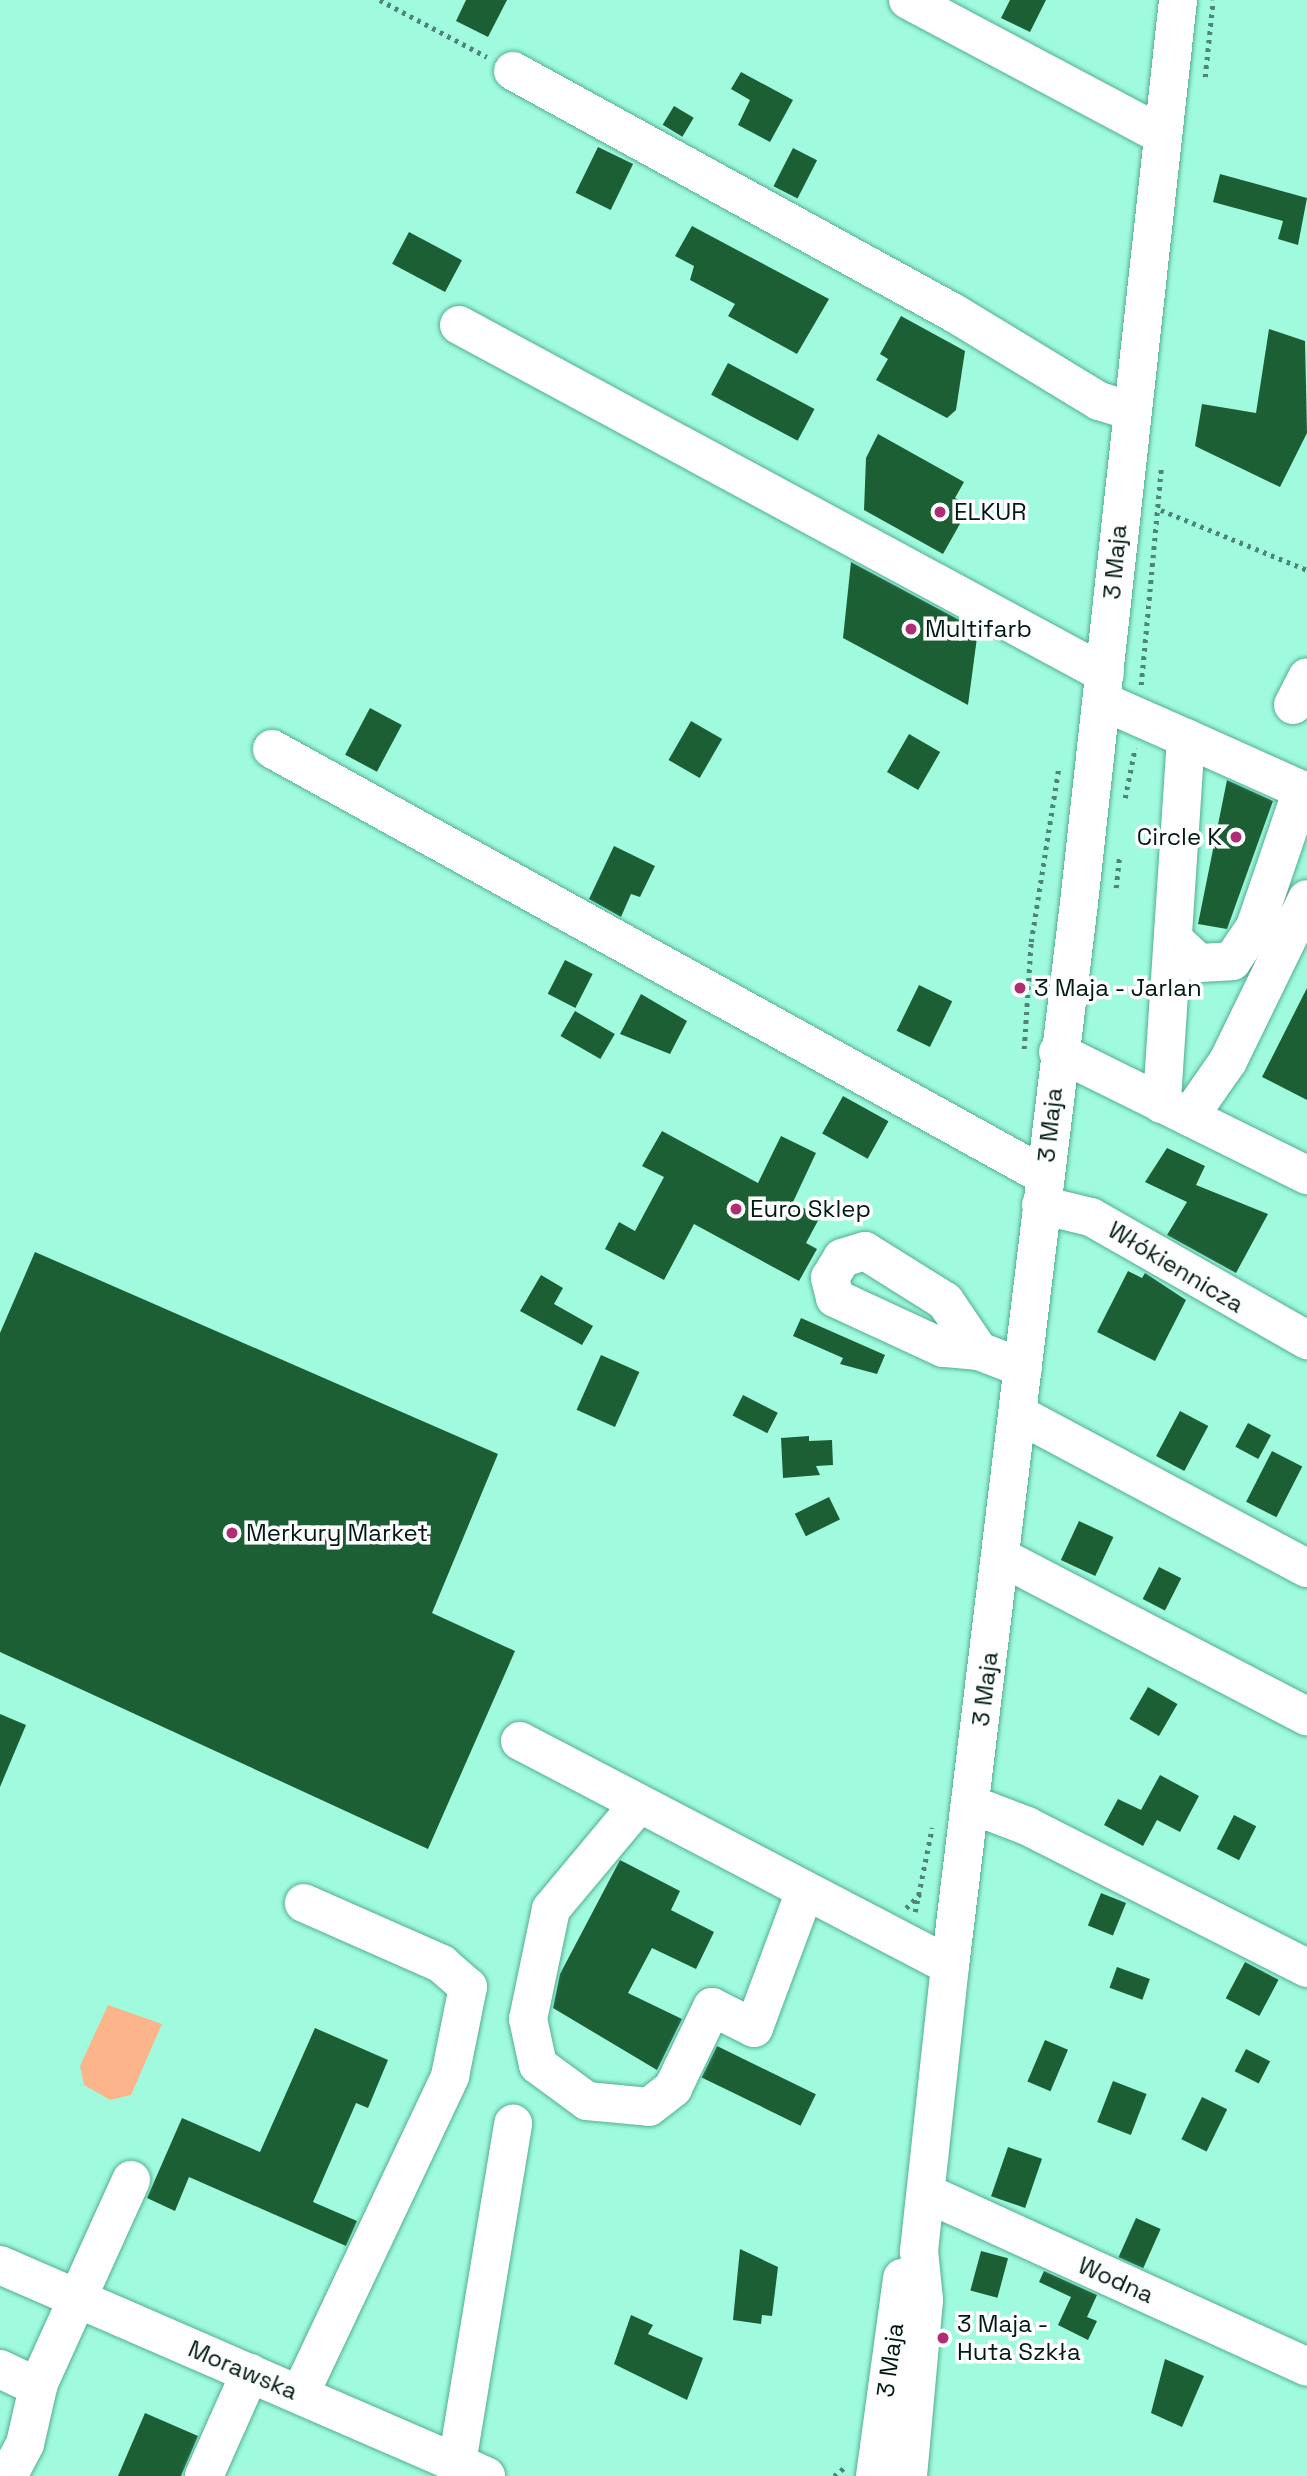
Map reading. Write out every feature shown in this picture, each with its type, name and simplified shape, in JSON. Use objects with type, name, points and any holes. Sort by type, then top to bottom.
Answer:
[{"type":"street","points":[[908,0],[1162,135]]},
{"type":"street","name":"3 Maja","points":[[908,2476],[924,2300],[919,2251],[950,1966],[1104,687],[1129,410],[1178,0]]},
{"type":"street","points":[[513,71],[954,313],[1099,401],[1129,410]]},
{"type":"street","points":[[459,325],[1104,687],[1186,738],[1302,790],[1255,927],[1232,961],[1199,963],[1173,939]]},
{"type":"street","points":[[1176,1111],[1173,939],[1186,738]]},
{"type":"street","name":"Włókiennicza","points":[[272,749],[1307,1340]]},
{"type":"street","points":[[1176,1111],[1228,1061],[1307,900]]},
{"type":"street","points":[[1058,1052],[1307,1175]]},
{"type":"street","points":[[979,1351],[1023,1368]]},
{"type":"street","points":[[1018,1414],[1307,1568]]},
{"type":"street","points":[[1001,1557],[1307,1716]]},
{"type":"street","points":[[520,1741],[950,1966]]},
{"type":"street","points":[[970,1804],[1027,1826],[1307,1968]]},
{"type":"street","points":[[638,1805],[551,1909],[528,2019],[538,2065],[587,2101],[649,2108],[673,2088],[712,2007],[754,2028],[805,1891]]},
{"type":"street","points":[[300,2394],[450,2076],[468,1987],[442,1964],[304,1903]]},
{"type":"street","points":[[471,2470],[513,2124]]},
{"type":"street","points":[[8,2476],[25,2444],[38,2387],[80,2301],[131,2180]]},
{"type":"street","name":"Wodna","points":[[926,2193],[1307,2367]]},
{"type":"street","name":"3 Maja","points":[[875,2476],[904,2267],[919,2251]]},
{"type":"street","name":"Morawska","points":[[0,2265],[471,2470]]},
{"type":"street","points":[[0,2369],[38,2387]]},
{"type":"street","points":[[204,2476],[250,2373]]},
{"type":"path","points":[[380,0],[513,71]]},
{"type":"path","points":[[1208,47],[1213,0]]},
{"type":"path","points":[[1161,510],[1307,570]]},
{"type":"shaded area","points":[[108,2005],[162,2024],[131,2095],[110,2100],[84,2085],[80,2066]]},
{"type":"building","points":[[466,0],[507,0],[488,37],[456,21]]},
{"type":"building","points":[[1010,0],[1046,0],[1030,32],[1001,18]]},
{"type":"building","points":[[741,72],[793,100],[770,142],[738,125],[750,100],[731,89]]},
{"type":"building","points":[[674,106],[694,118],[682,137],[663,125]]},
{"type":"building","points":[[598,147],[633,164],[611,210],[576,193]]},
{"type":"building","points":[[793,148],[817,160],[798,199],[773,186]]},
{"type":"building","points":[[1220,174],[1307,198],[1298,245],[1278,239],[1283,221],[1213,202]]},
{"type":"building","points":[[692,226],[829,299],[797,354],[728,316],[735,304],[690,280],[694,266],[675,256]]},
{"type":"building","points":[[409,232],[462,260],[445,292],[392,264]]},
{"type":"building","points":[[901,316],[965,351],[956,410],[947,418],[876,380],[888,359],[880,354]]},
{"type":"building","points":[[1269,329],[1305,341],[1307,433],[1280,487],[1195,446],[1202,404],[1256,413]]},
{"type":"building","points":[[728,363],[815,409],[798,441],[711,395]]},
{"type":"building","points":[[878,434],[964,482],[955,498],[970,506],[943,554],[864,510],[866,458]]},
{"type":"building","name":"Multifarb","points":[[851,562],[978,630],[968,705],[843,638]]},
{"type":"building","points":[[370,708],[402,725],[377,772],[345,755]]},
{"type":"building","points":[[691,721],[722,739],[700,778],[668,760]]},
{"type":"building","points":[[909,734],[940,752],[918,790],[887,772]]},
{"type":"building","points":[[1227,780],[1273,801],[1227,929],[1198,924]]},
{"type":"building","points":[[614,846],[655,866],[640,897],[631,894],[621,917],[589,899]]},
{"type":"building","points":[[565,960],[593,974],[575,1008],[548,994]]},
{"type":"building","points":[[919,985],[952,1001],[930,1047],[897,1031]]},
{"type":"building","points":[[1307,988],[1307,1100],[1262,1077]]},
{"type":"building","points":[[641,994],[687,1021],[670,1054],[620,1034]]},
{"type":"building","points":[[575,1011],[615,1034],[600,1059],[560,1036]]},
{"type":"building","points":[[843,1096],[888,1121],[868,1159],[822,1134]]},
{"type":"building","name":"Euro Sklep","points":[[662,1131],[758,1183],[781,1136],[816,1153],[793,1202],[820,1217],[806,1243],[817,1249],[799,1281],[694,1224],[664,1280],[605,1249],[619,1222],[635,1231],[664,1177],[642,1166]]},
{"type":"building","points":[[1167,1148],[1205,1166],[1196,1185],[1268,1214],[1236,1273],[1167,1235],[1187,1202],[1145,1182]]},
{"type":"building","name":"Merkury Market","points":[[35,1252],[498,1454],[432,1613],[515,1651],[428,1849],[0,1652],[0,1333]]},
{"type":"building","points":[[1128,1271],[1142,1278],[1145,1273],[1186,1300],[1155,1361],[1097,1332]]},
{"type":"building","points":[[541,1275],[563,1288],[554,1304],[593,1326],[582,1345],[520,1311]]},
{"type":"building","points":[[801,1318],[885,1355],[877,1374],[840,1364],[843,1358],[793,1336]]},
{"type":"building","points":[[601,1355],[639,1372],[615,1427],[577,1410]]},
{"type":"building","points":[[743,1395],[778,1413],[767,1433],[733,1415]]},
{"type":"building","points":[[1180,1411],[1208,1426],[1184,1471],[1156,1456]]},
{"type":"building","points":[[1248,1423],[1271,1435],[1258,1459],[1235,1447]]},
{"type":"building","points":[[809,1436],[809,1441],[832,1440],[833,1465],[816,1466],[820,1475],[783,1478],[781,1438]]},
{"type":"building","points":[[1272,1451],[1302,1466],[1276,1517],[1246,1502]]},
{"type":"building","points":[[829,1497],[840,1519],[806,1536],[795,1514]]},
{"type":"building","points":[[1079,1521],[1113,1537],[1095,1576],[1061,1560]]},
{"type":"building","points":[[1159,1567],[1181,1578],[1165,1610],[1143,1599]]},
{"type":"building","points":[[1148,1687],[1177,1704],[1159,1736],[1130,1719]]},
{"type":"building","points":[[0,1714],[26,1725],[0,1787]]},
{"type":"building","points":[[1160,1775],[1199,1796],[1180,1832],[1157,1820],[1143,1846],[1104,1825],[1118,1799],[1141,1810]]},
{"type":"building","points":[[1234,1815],[1256,1826],[1239,1860],[1217,1849]]},
{"type":"building","points":[[620,1860],[680,1891],[671,1910],[714,1932],[696,1969],[652,1948],[628,1993],[682,2019],[657,2070],[553,2008],[560,1974]]},
{"type":"building","points":[[1101,1893],[1126,1903],[1113,1936],[1088,1925]]},
{"type":"building","points":[[1245,1962],[1279,1980],[1259,2016],[1226,1998]]},
{"type":"building","points":[[1117,1967],[1150,1979],[1142,2000],[1109,1988]]},
{"type":"building","points":[[315,2028],[388,2060],[368,2108],[356,2103],[313,2202],[357,2221],[346,2246],[189,2177],[175,2211],[147,2198],[182,2118],[260,2152]]},
{"type":"building","points":[[1045,2040],[1068,2050],[1050,2091],[1027,2081]]},
{"type":"building","points":[[717,2046],[816,2094],[801,2126],[702,2077]]},
{"type":"building","points":[[1246,2049],[1270,2061],[1259,2084],[1235,2071]]},
{"type":"building","points":[[1113,2081],[1147,2094],[1131,2135],[1097,2122]]},
{"type":"building","points":[[1202,2097],[1227,2109],[1207,2152],[1181,2139]]},
{"type":"building","points":[[1008,2147],[1042,2159],[1025,2208],[991,2196]]},
{"type":"building","points":[[1136,2218],[1161,2229],[1143,2268],[1119,2257]]},
{"type":"building","points":[[740,2249],[778,2267],[772,2316],[762,2315],[761,2324],[733,2320]]},
{"type":"building","points":[[981,2251],[1008,2258],[997,2298],[970,2291]]},
{"type":"building","points":[[1044,2271],[1097,2295],[1087,2317],[1097,2321],[1088,2340],[1058,2325],[1071,2297],[1039,2282]]},
{"type":"building","points":[[631,2315],[653,2325],[648,2334],[703,2358],[687,2400],[614,2364]]},
{"type":"building","points":[[1165,2359],[1204,2376],[1182,2427],[1151,2413]]},
{"type":"building","points":[[145,2413],[198,2436],[181,2476],[118,2476]]},
{"type":"place","name":"ELKUR","points":[[940,512]]},
{"type":"place","name":"Multifarb","points":[[911,629]]},
{"type":"place","name":"Circle K","points":[[1236,837]]},
{"type":"place","name":"3 Maja - Jarlan","points":[[1020,988]]},
{"type":"place","name":"Euro Sklep","points":[[736,1209]]},
{"type":"place","name":"Merkury Market","points":[[232,1533]]},
{"type":"place","name":"3 Maja - Huta Szkła","points":[[943,2338]]}]
